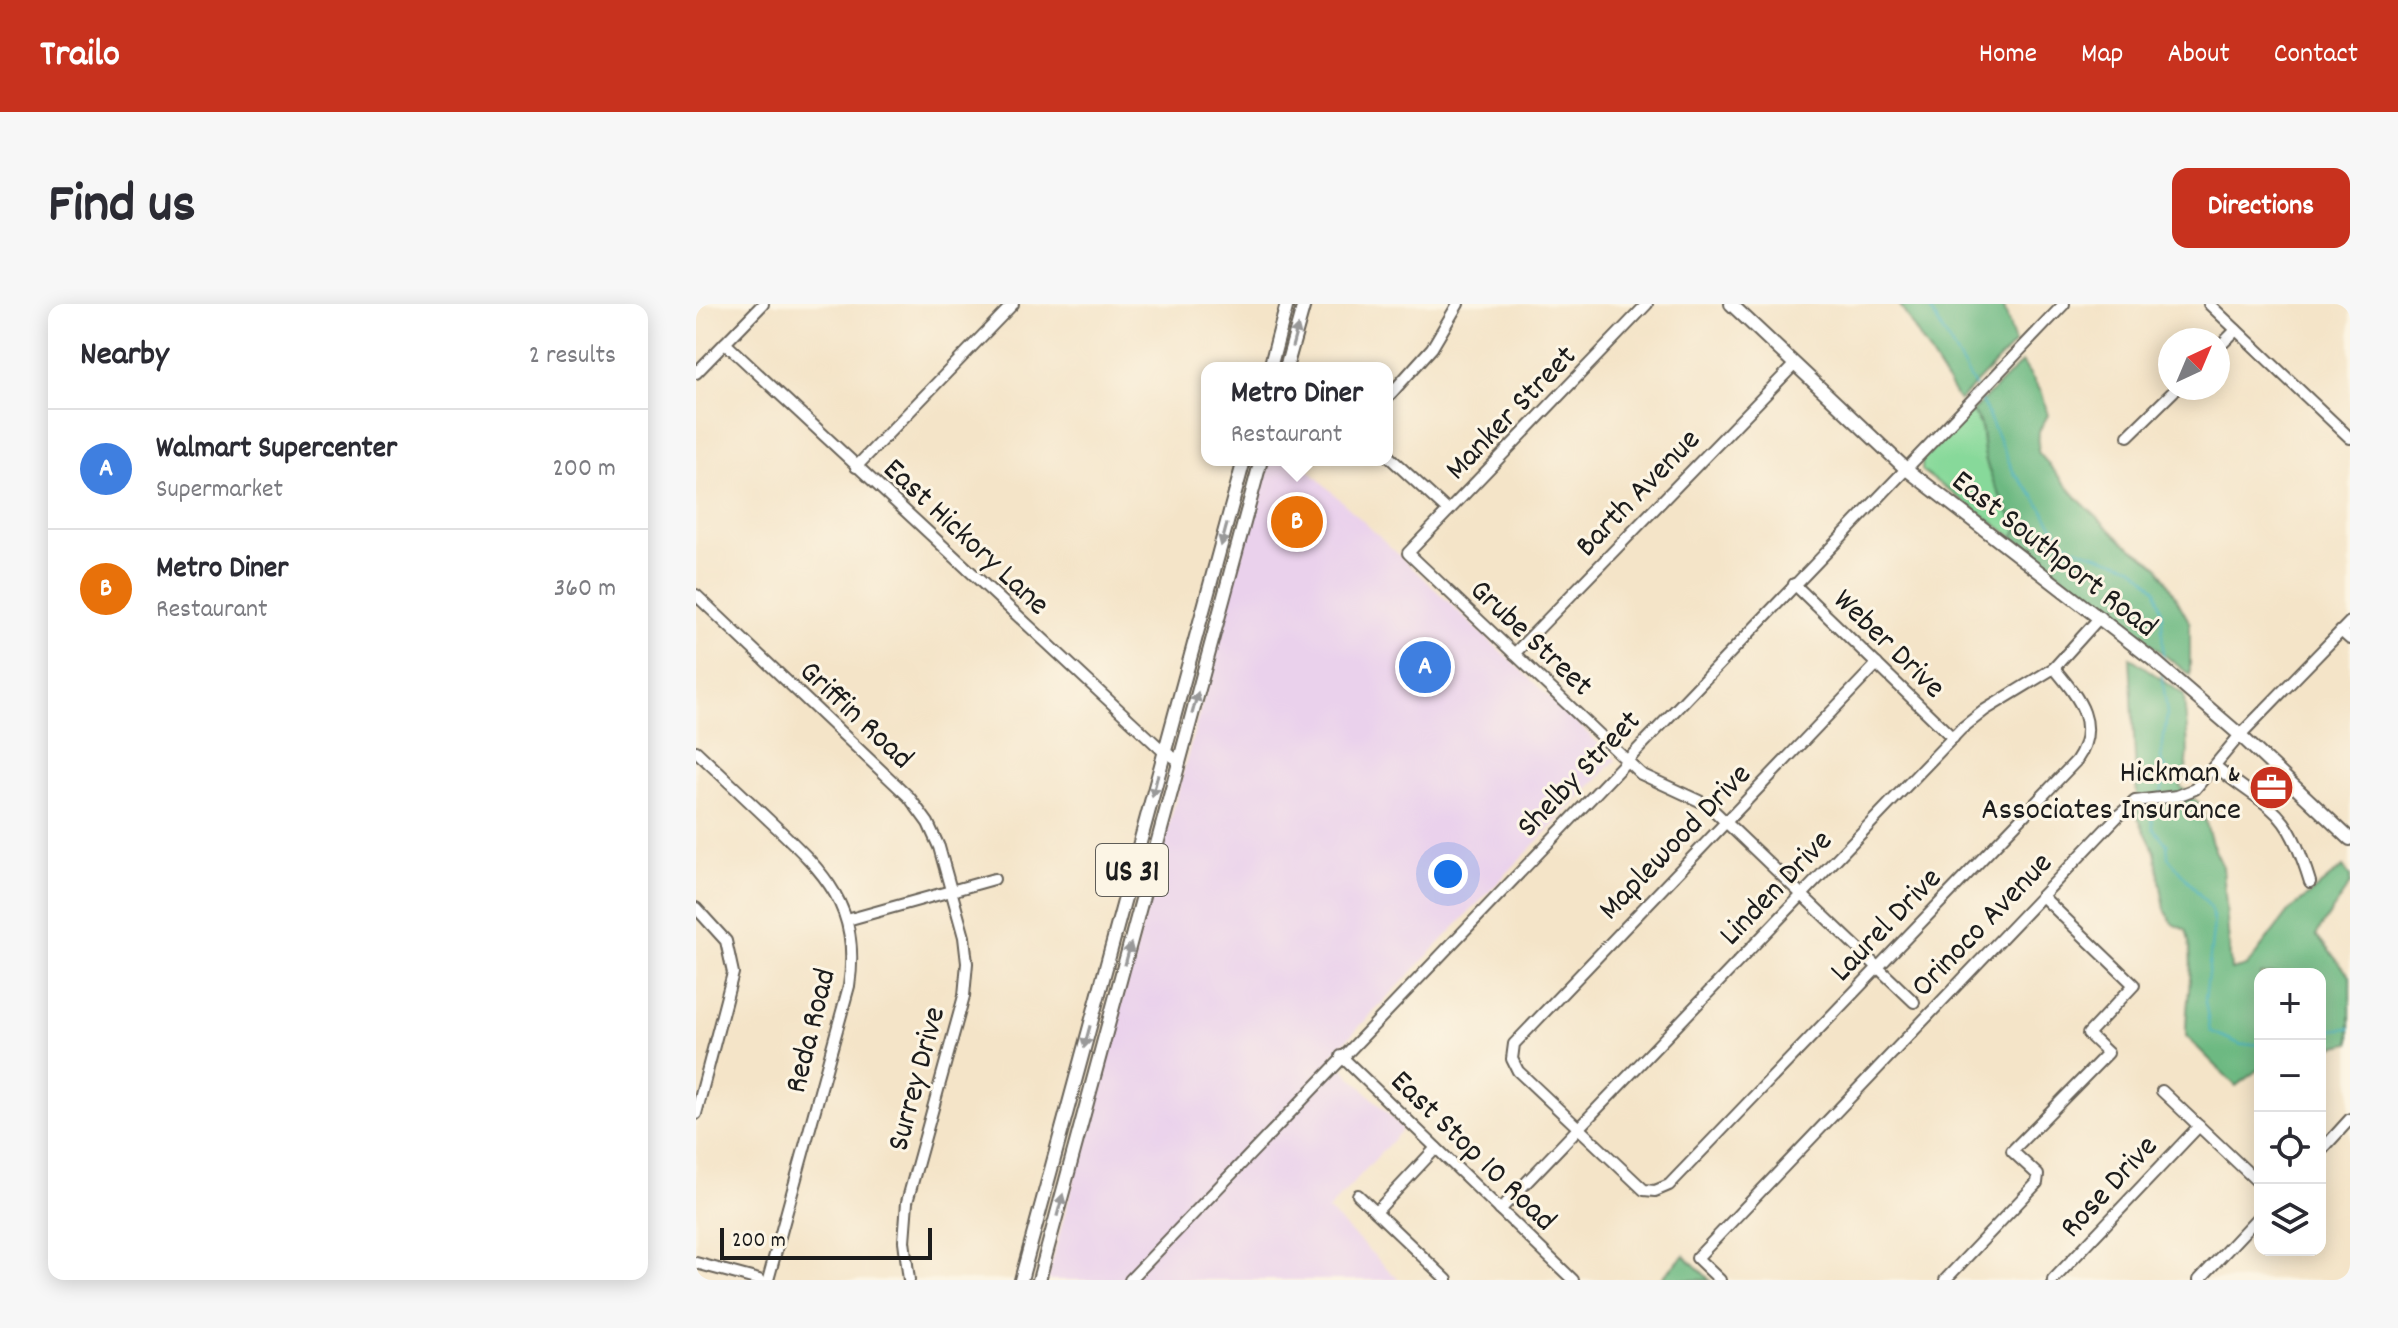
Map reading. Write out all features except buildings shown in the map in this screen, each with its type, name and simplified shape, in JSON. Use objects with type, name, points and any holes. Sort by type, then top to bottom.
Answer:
[{"type":"main road","points":[[1272,362],[1287,304]]},
{"type":"main road","points":[[1288,362],[1304,304]]},
{"type":"main road","name":"East Southport Road","points":[[1731,304],[1905,468],[2152,659],[2240,735],[2350,839]]},
{"type":"main road","name":"US 31","points":[[1021,1280],[1242,466]]},
{"type":"main road","name":"US 31","points":[[1039,1280],[1259,466]]},
{"type":"street","points":[[696,373],[763,304]]},
{"type":"street","points":[[856,467],[1013,304]]},
{"type":"street","points":[[1393,391],[1432,348],[1458,304]]},
{"type":"street","name":"Manker Street","points":[[1408,553],[1647,304]]},
{"type":"street","name":"Shelby Street","points":[[1130,1280],[1341,1056],[2064,304]]},
{"type":"street","points":[[2209,304],[2350,438]]},
{"type":"street","points":[[2230,336],[2236,330]]},
{"type":"street","name":"East Hickory Lane","points":[[725,343],[1163,751],[1180,761]]},
{"type":"street","name":"Barth Avenue","points":[[1514,654],[1795,364]]},
{"type":"street","points":[[2128,436],[2165,400]]},
{"type":"street","points":[[1393,461],[1448,511]]},
{"type":"street","name":"Grube Street","points":[[1408,553],[1648,780],[1699,800],[1726,822],[1914,1002]]},
{"type":"street","name":"Weber Drive","points":[[1794,584],[1953,738]]},
{"type":"street","name":"Griffin Road","points":[[696,595],[909,797],[934,835],[951,891]]},
{"type":"street","name":"Linden Drive","points":[[1500,1210],[1953,738],[1985,710],[2054,668],[2100,617]]},
{"type":"street","name":"Orinoco Avenue","points":[[1720,1280],[1697,1258],[2125,809],[2148,798],[2177,796],[2197,787],[2240,735],[2350,622]]},
{"type":"street","points":[[2341,631],[2350,639]]},
{"type":"street","name":"Maplewood Drive","points":[[1578,1129],[1518,1071],[1512,1055],[1517,1040],[1877,664]]},
{"type":"street","name":"Laurel Drive","points":[[1578,1129],[1639,1187],[1651,1191],[1669,1185],[2080,756],[2088,734],[2085,709],[2054,668]]},
{"type":"street","name":"Reda Road","points":[[696,751],[817,865],[834,889],[847,920],[852,953],[849,986],[768,1280]]},
{"type":"street","points":[[2215,766],[2263,799],[2289,825],[2310,882]]},
{"type":"street","points":[[847,920],[994,879]]},
{"type":"street","name":"Surrey Drive","points":[[909,1280],[904,1241],[907,1202],[967,979],[965,943],[951,891]]},
{"type":"street","points":[[1945,1280],[2037,1183],[2038,1175],[2012,1151],[2108,1053],[2088,1034],[2134,985],[2042,896]]},
{"type":"street","points":[[696,908],[726,941],[733,973],[696,1114]]},
{"type":"street","name":"East Stop 10 Road","points":[[1341,1056],[1573,1280]]},
{"type":"street","points":[[2162,1091],[2254,1178]]},
{"type":"street","points":[[2326,1145],[2350,1119]]},
{"type":"street","name":"Rose Drive","points":[[2053,1280],[2199,1126]]},
{"type":"street","points":[[1376,1212],[1436,1148]]},
{"type":"street","points":[[1358,1195],[1447,1280]]},
{"type":"street","points":[[2199,1280],[2254,1221]]},
{"type":"street","points":[[696,1263],[759,1280]]},
{"type":"shaded area","points":[[1265,466],[1304,466],[1616,760],[1331,1056],[1403,1129],[1328,1210],[1399,1280],[1047,1280]]},
{"type":"green space","points":[[1899,304],[2003,304],[2015,343],[1959,401]]},
{"type":"green space","points":[[2022,362],[2042,393],[2048,415],[2039,431],[2038,452],[2079,500],[2122,541],[2158,566],[2190,623],[2190,675],[2013,537],[2018,528],[1989,472],[1981,427],[1972,411]]},
{"type":"green space","points":[[1972,411],[1981,427],[1990,472],[2018,528],[2013,537],[1922,471],[1922,460]]},
{"type":"green space","points":[[2130,657],[2184,695],[2188,754],[2180,786],[2201,805],[2212,844],[2223,867],[2231,970],[2247,966],[2288,912],[2343,867],[2350,876],[2350,884],[2316,935],[2350,976],[2350,1043],[2326,1049],[2326,968],[2254,968],[2254,1072],[2236,1086],[2186,1036],[2191,969],[2189,943],[2186,930],[2173,924],[2165,910],[2155,852],[2138,818]]},
{"type":"green space","points":[[1684,1255],[1710,1280],[1660,1280]]},
{"type":"waterway","points":[[1927,304],[1976,388]]},
{"type":"waterway","points":[[1980,397],[2014,473],[2034,496],[2062,539],[2072,547],[2134,567],[2156,589],[2162,615],[2163,663]]},
{"type":"waterway","points":[[2161,792],[2167,771],[2161,759],[2167,714],[2162,673]]},
{"type":"waterway","points":[[2157,801],[2152,813],[2153,828],[2167,844],[2168,857],[2210,907],[2214,922],[2205,1000],[2210,1031],[2242,1045],[2254,1044]]},
{"type":"waterway","points":[[2326,1030],[2350,1028]]},
{"type":"place","name":"Metro Diner","points":[[1297,522]]},
{"type":"place","name":"Walmart Supercenter","points":[[1425,667]]},
{"type":"place","name":"Hickman & Associates Insurance","points":[[2272,788]]}]
